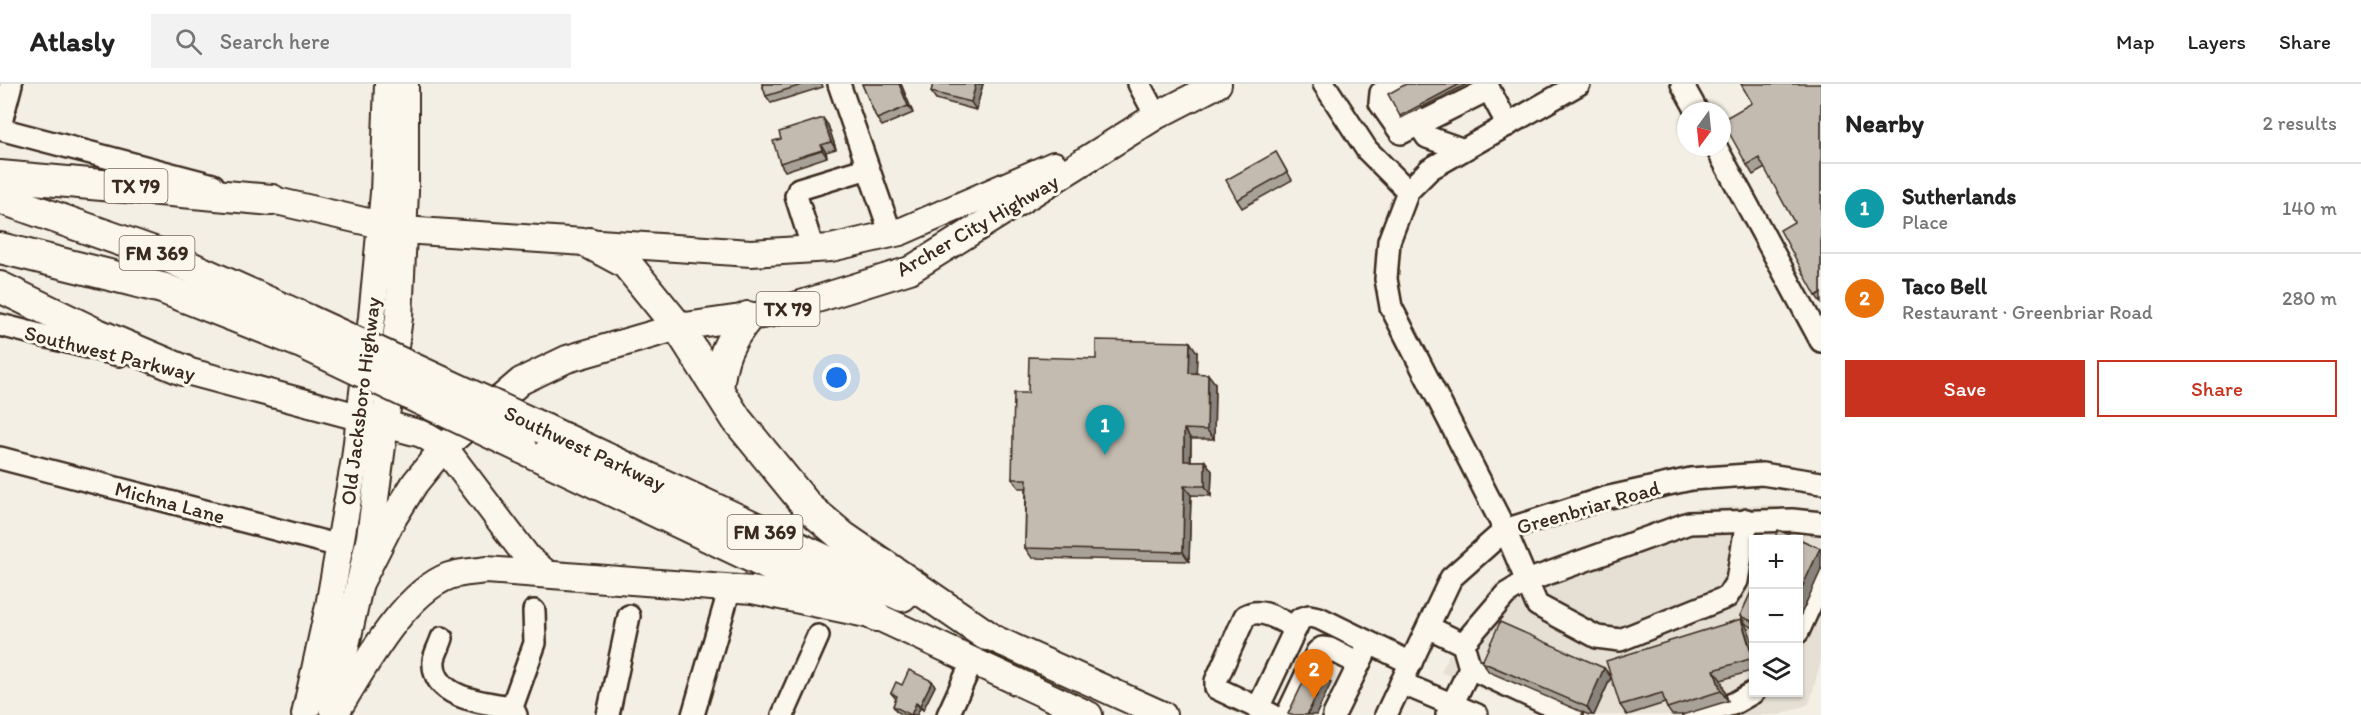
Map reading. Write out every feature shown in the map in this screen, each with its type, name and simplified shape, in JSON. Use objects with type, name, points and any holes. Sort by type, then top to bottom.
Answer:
[{"type":"highway","name":"TX 79","points":[[0,176],[272,200]]},
{"type":"highway","name":"Southwest Parkway","points":[[0,198],[168,257],[305,332],[980,648]]},
{"type":"highway","points":[[589,243],[626,262],[678,327],[737,420],[808,507],[980,648]]},
{"type":"highway","name":"Southwest Parkway","points":[[0,248],[162,288],[305,332]]},
{"type":"highway","points":[[0,287],[95,333],[183,370]]},
{"type":"highway","points":[[718,390],[720,363],[730,338],[748,317]]},
{"type":"highway","name":"Southwest Parkway","points":[[533,439],[876,616]]},
{"type":"main road","name":"Old Jacksboro Highway","points":[[332,715],[370,537],[399,317],[392,228],[388,84]]},
{"type":"main road","name":"Old Jacksboro Highway","points":[[305,715],[340,546],[392,228],[405,84]]},
{"type":"main road","name":"Archer City Highway","points":[[360,584],[392,520],[415,483],[444,447],[520,381],[567,358],[678,327],[769,314],[910,270],[1156,116],[1218,84]]},
{"type":"main road","name":"Archer City Highway","points":[[392,228],[751,253],[831,248],[891,234],[1124,136]]},
{"type":"main road","name":"TX 79","points":[[272,200],[392,228]]},
{"type":"main road","name":"Southwest Parkway","points":[[183,370],[422,434],[444,447],[528,558],[546,573]]},
{"type":"main road","points":[[332,715],[395,620],[420,593],[449,576],[486,570],[752,590],[876,616]]},
{"type":"main road","name":"Southwest Parkway","points":[[876,616],[980,648],[1157,714]]},
{"type":"main road","name":"Southwest Parkway","points":[[980,648],[1089,715]]},
{"type":"street","points":[[11,84],[0,128],[272,200]]},
{"type":"street","points":[[839,84],[891,234]]},
{"type":"street","points":[[1139,84],[1156,116]]},
{"type":"street","points":[[1324,84],[1368,150],[1408,191]]},
{"type":"street","points":[[1578,84],[1508,125],[1461,149],[1430,169],[1408,191],[1389,241],[1386,279],[1391,307],[1505,530],[1537,605],[1597,637],[1620,640],[1727,597],[1737,581],[1747,520]]},
{"type":"street","points":[[1682,84],[1692,102]]},
{"type":"street","points":[[1398,86],[1381,93],[1380,103],[1401,133],[1458,97],[1488,86],[1508,125]]},
{"type":"street","points":[[1423,120],[1430,169]]},
{"type":"street","points":[[1423,120],[1461,149]]},
{"type":"street","points":[[1721,156],[1821,341]]},
{"type":"street","points":[[813,249],[796,196],[799,189],[868,168]]},
{"type":"street","name":"Southwest Parkway","points":[[0,325],[183,370]]},
{"type":"street","name":"Michna Lane","points":[[0,458],[340,546]]},
{"type":"street","name":"Greenbriar Road","points":[[1386,715],[1451,578],[1505,530],[1605,498],[1691,479],[1762,474],[1821,483]]},
{"type":"street","points":[[1463,644],[1506,594],[1527,581],[1689,523],[1792,520],[1821,523]]},
{"type":"street","points":[[1803,621],[1821,581]]},
{"type":"street","points":[[693,715],[730,588]]},
{"type":"street","points":[[442,638],[434,660],[438,679],[454,694],[514,711],[535,643],[534,611]]},
{"type":"street","points":[[1296,628],[1259,611],[1245,616],[1216,681],[1216,688],[1265,712],[1300,619],[1309,616],[1319,618],[1411,663]]},
{"type":"street","points":[[608,715],[629,616]]},
{"type":"street","points":[[1428,627],[1463,644],[1470,668],[1450,710]]},
{"type":"street","points":[[783,715],[818,636]]},
{"type":"street","points":[[1334,715],[1370,643]]},
{"type":"street","points":[[948,715],[980,648]]},
{"type":"street","points":[[1287,715],[1317,651],[1322,648],[1330,649],[1359,664]]},
{"type":"street","points":[[1470,668],[1571,715]]},
{"type":"street","points":[[1401,683],[1450,710],[1476,715]]},
{"type":"street","points":[[1694,715],[1733,704],[1749,695]]},
{"type":"shaded area","points":[[1765,505],[1821,511],[1821,661],[1809,704],[1779,715],[1541,715],[1441,672],[1461,629],[1495,584],[1543,562],[1690,509]]},
{"type":"building","points":[[762,84],[805,84],[766,96]]},
{"type":"building","points":[[862,84],[899,84],[908,106],[877,119]]},
{"type":"building","points":[[933,84],[976,84],[971,102],[931,92]]},
{"type":"building","points":[[1406,84],[1460,84],[1400,116],[1388,94]]},
{"type":"building","points":[[1741,84],[1821,84],[1821,293],[1816,296],[1780,230],[1794,222],[1759,158],[1747,165],[1731,136],[1731,115],[1752,103]]},
{"type":"building","points":[[823,118],[831,142],[821,145],[822,150],[780,163],[773,141],[781,139],[779,132]]},
{"type":"building","points":[[1276,152],[1287,172],[1237,200],[1226,180]]},
{"type":"building","points":[[1096,340],[1190,342],[1189,373],[1208,374],[1207,430],[1184,429],[1184,461],[1205,461],[1205,486],[1184,486],[1183,552],[1025,548],[1027,479],[1012,479],[1014,393],[1028,393],[1029,357],[1096,359]]},
{"type":"building","points":[[1778,530],[1790,535],[1776,535]]},
{"type":"building","points":[[1803,541],[1820,548],[1803,585]]},
{"type":"building","points":[[1749,597],[1749,620],[1740,616]]},
{"type":"building","points":[[1741,619],[1749,645],[1749,659],[1714,670],[1721,691],[1667,708],[1662,693],[1620,705],[1606,661]]},
{"type":"building","points":[[1500,622],[1604,668],[1587,707],[1482,662]]},
{"type":"building","points":[[1310,668],[1326,675],[1307,715],[1290,715],[1288,714]]},
{"type":"building","points":[[909,670],[932,681],[920,705],[916,703],[911,715],[893,706],[897,696],[891,693],[896,682],[902,685]]},
{"type":"place","name":"Sutherlands","points":[[1105,455]]},
{"type":"place","name":"Taco Bell","points":[[1314,699]]}]
